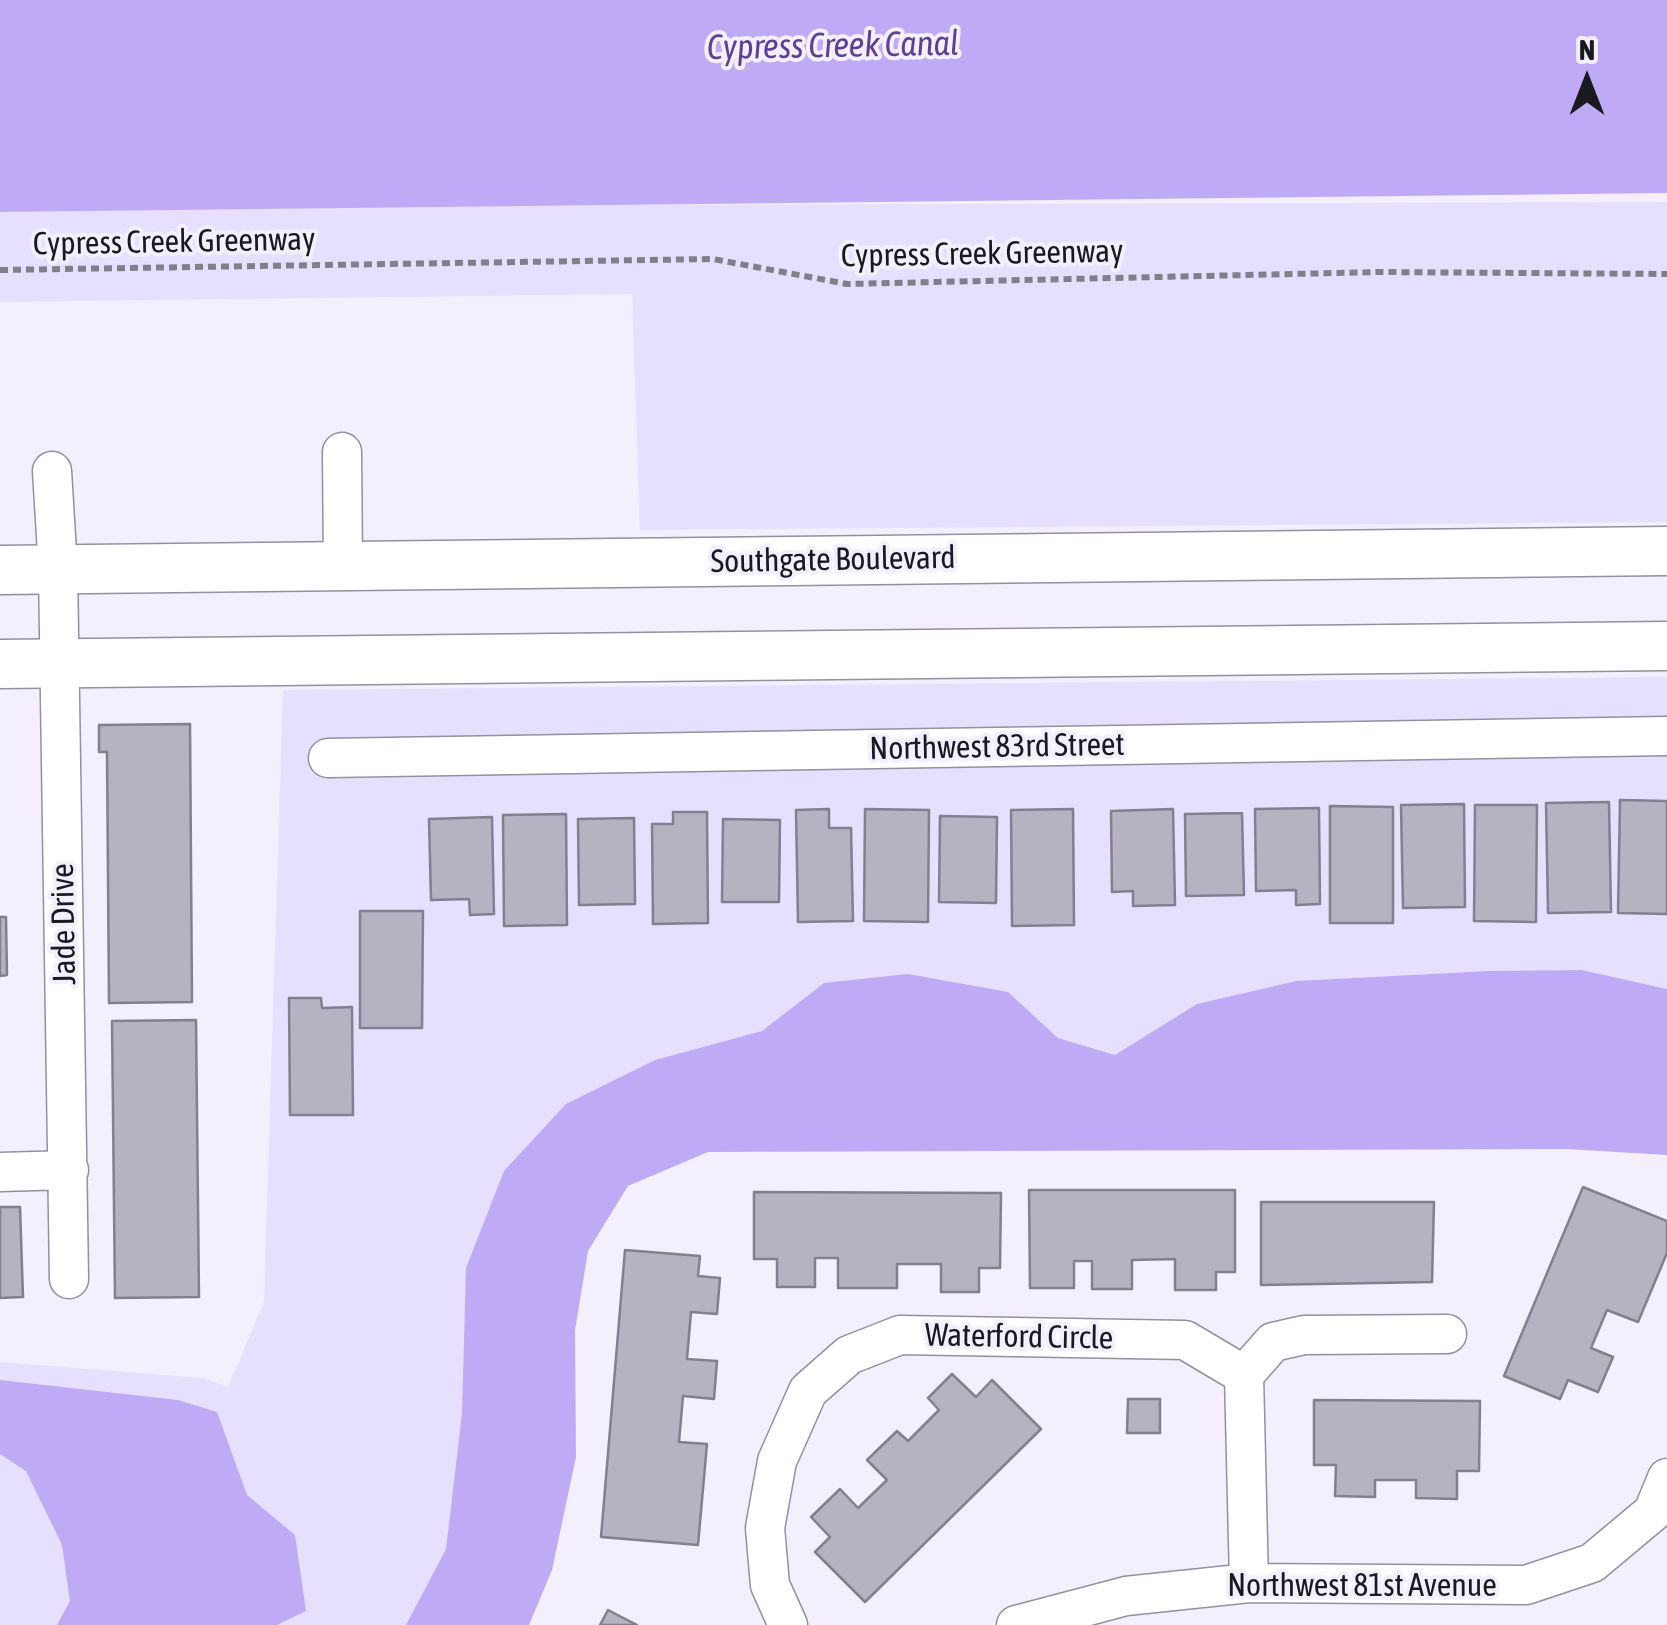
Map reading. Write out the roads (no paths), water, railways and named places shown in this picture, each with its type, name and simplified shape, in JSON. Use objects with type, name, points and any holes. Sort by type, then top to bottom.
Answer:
[{"type":"main road","name":"Southgate Boulevard","points":[[0,570],[1667,551]]},
{"type":"main road","points":[[0,664],[1667,646]]},
{"type":"street","points":[[342,452],[343,564]]},
{"type":"street","name":"Jade Drive","points":[[52,471],[58,569],[69,1279]]},
{"type":"street","name":"Northwest 83rd Street","points":[[328,758],[1667,736]]},
{"type":"street","points":[[0,1172],[69,1170]]},
{"type":"street","points":[[1248,1583],[1244,1376],[1273,1342],[1304,1335],[1448,1334]]},
{"type":"street","name":"Waterford Circle","points":[[788,1625],[770,1586],[765,1528],[777,1461],[808,1391],[849,1355],[900,1335],[1185,1340],[1244,1376]]},
{"type":"street","name":"Northwest 81st Avenue","points":[[1016,1625],[1126,1596],[1248,1583],[1526,1586],[1592,1563],[1662,1504]]},
{"type":"water","name":"Cypress Creek Canal","points":[[0,0],[1667,0],[1667,193],[0,212]]},
{"type":"water","points":[[1582,970],[1667,989],[1667,1155],[1566,1149],[708,1152],[628,1186],[588,1251],[575,1330],[576,1457],[552,1570],[529,1625],[406,1625],[446,1549],[462,1413],[466,1268],[504,1171],[566,1104],[655,1060],[762,1031],[824,983],[908,974],[1008,992],[1058,1038],[1115,1055],[1197,1004],[1296,981]]},
{"type":"water","points":[[0,1380],[178,1400],[217,1412],[247,1495],[295,1535],[306,1611],[277,1625],[57,1625],[70,1601],[62,1545],[26,1471],[0,1454]]}]
